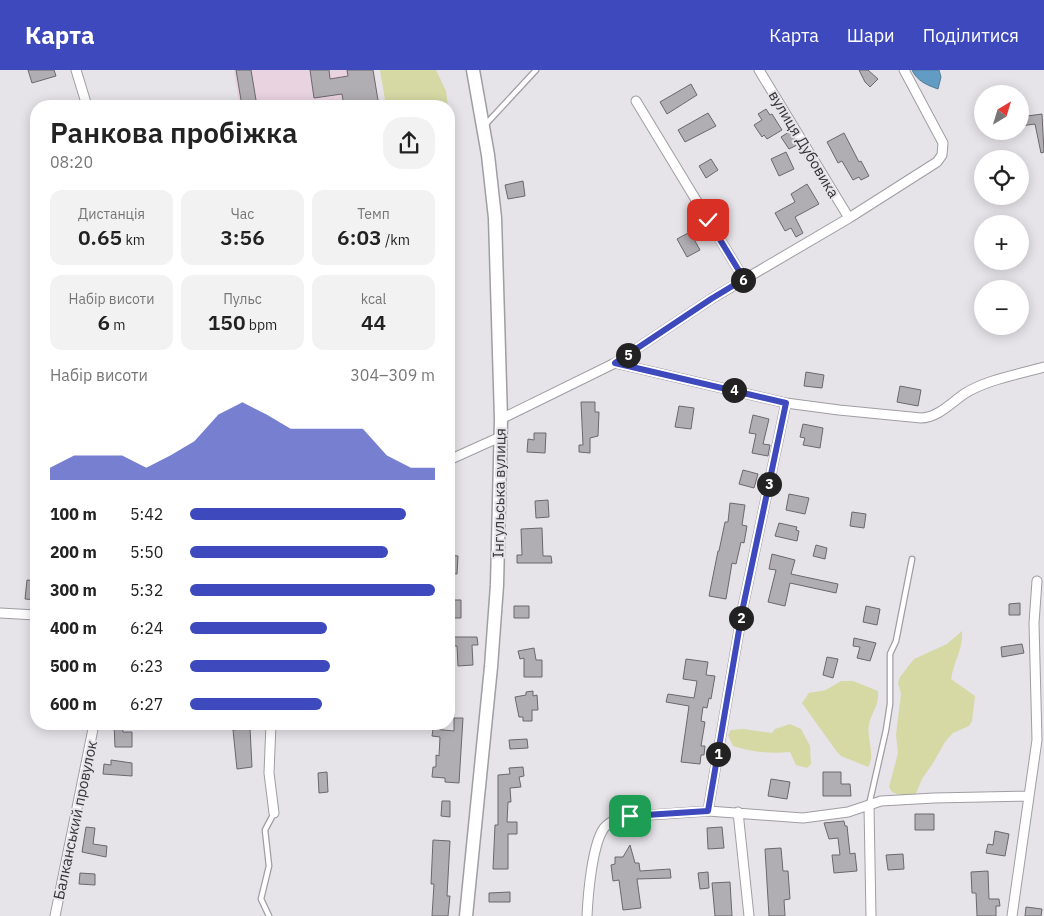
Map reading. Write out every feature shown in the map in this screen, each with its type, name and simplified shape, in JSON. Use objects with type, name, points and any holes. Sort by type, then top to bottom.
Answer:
[{"type":"street","points":[[76,70],[85,100]]},
{"type":"street","name":"Інгульська вулиця","points":[[466,916],[491,668],[496,585],[500,437],[495,218],[474,70]]},
{"type":"street","name":"вулиця Дубовика","points":[[759,70],[849,218]]},
{"type":"street","points":[[500,419],[615,363],[711,299],[849,218],[937,162],[942,155],[943,143],[904,70]]},
{"type":"street","points":[[636,101],[744,279]]},
{"type":"street","points":[[615,363],[786,403],[927,418],[966,392],[998,380],[1044,367]]},
{"type":"street","points":[[708,811],[743,607],[786,403]]},
{"type":"street","points":[[455,457],[500,437]]},
{"type":"street","points":[[1012,916],[1038,740],[1034,623],[1037,581]]},
{"type":"street","points":[[0,613],[30,615]]},
{"type":"street","name":"Балканський провулок","points":[[55,916],[93,730]]},
{"type":"street","points":[[271,730],[269,773],[274,813]]},
{"type":"street","points":[[586,916],[594,860],[600,837],[604,828],[611,821],[620,817],[708,811],[803,818],[848,812],[881,801],[1029,796]]},
{"type":"street","points":[[869,806],[871,916]]},
{"type":"street","points":[[738,812],[749,916]]},
{"type":"lane","points":[[483,126],[536,70]]},
{"type":"lane","points":[[869,806],[875,787],[890,704],[890,654],[896,641],[912,559]]},
{"type":"lane","points":[[269,916],[261,899],[269,866],[266,830],[274,813]]},
{"type":"shaded area","points":[[234,70],[373,70],[378,100],[238,100]]},
{"type":"green space","points":[[380,70],[436,70],[446,91],[447,100],[385,100]]},
{"type":"green space","points":[[962,631],[960,650],[951,679],[975,696],[972,721],[969,726],[953,733],[945,742],[922,779],[915,796],[910,799],[892,792],[889,787],[898,753],[896,735],[901,694],[898,683],[900,677],[914,659],[947,644]]},
{"type":"green space","points":[[841,681],[853,681],[878,691],[876,705],[868,729],[871,757],[868,767],[841,756],[802,703],[809,693],[826,690]]},
{"type":"green space","points":[[790,724],[801,729],[810,746],[811,764],[807,768],[796,765],[790,752],[761,752],[733,746],[728,735],[731,730],[743,729],[772,733],[775,729]]},
{"type":"water","points":[[912,70],[939,70],[941,77],[938,89],[920,80]]},
{"type":"building","points":[[28,70],[54,70],[56,76],[32,83]]},
{"type":"building","points":[[236,70],[251,70],[256,100],[241,100]]},
{"type":"building","points":[[310,70],[329,70],[330,79],[348,76],[347,70],[373,70],[378,100],[343,100],[342,94],[314,98]]},
{"type":"building","points":[[859,70],[868,70],[878,79],[870,87]]},
{"type":"building","points":[[691,84],[697,95],[667,114],[660,102]]},
{"type":"building","points":[[766,109],[770,115],[772,114],[782,130],[767,139],[764,135],[762,137],[754,125],[762,120],[758,114]]},
{"type":"building","points":[[708,113],[716,126],[685,142],[678,130]]},
{"type":"building","points":[[1042,114],[1044,152],[1041,153],[1035,124],[1029,125],[1029,116]]},
{"type":"building","points":[[789,132],[797,145],[789,149],[781,137]]},
{"type":"building","points":[[844,133],[859,162],[861,161],[869,176],[861,180],[859,177],[853,180],[842,161],[838,163],[827,142]]},
{"type":"building","points":[[786,152],[794,169],[779,176],[771,159]]},
{"type":"building","points":[[711,159],[718,170],[706,178],[699,166]]},
{"type":"building","points":[[523,181],[525,196],[508,199],[505,185]]},
{"type":"building","points":[[807,184],[819,204],[795,217],[803,233],[796,237],[791,228],[785,231],[775,213],[795,202],[791,194]]},
{"type":"building","points":[[690,232],[700,250],[687,257],[677,239]]},
{"type":"building","points":[[806,372],[824,375],[822,388],[804,386]]},
{"type":"building","points":[[900,386],[921,390],[918,406],[897,402]]},
{"type":"building","points":[[581,402],[595,402],[595,412],[599,412],[598,436],[590,438],[590,453],[579,452],[579,445],[583,445]]},
{"type":"building","points":[[679,406],[694,408],[691,429],[675,427]]},
{"type":"building","points":[[753,415],[769,419],[763,444],[770,445],[768,456],[752,453],[756,434],[749,433]]},
{"type":"building","points":[[803,424],[823,428],[820,448],[803,445],[805,438],[800,437]]},
{"type":"building","points":[[534,433],[546,433],[545,453],[527,452],[528,439],[534,440]]},
{"type":"building","points":[[743,470],[758,474],[754,488],[739,484]]},
{"type":"building","points":[[789,494],[809,498],[805,514],[786,510]]},
{"type":"building","points":[[548,500],[549,517],[536,518],[535,501]]},
{"type":"building","points":[[730,503],[745,505],[742,525],[747,526],[744,543],[741,542],[736,564],[732,563],[726,599],[709,596],[725,522],[728,522]]},
{"type":"building","points":[[852,512],[866,514],[864,528],[850,526]]},
{"type":"building","points":[[779,523],[797,527],[796,530],[799,531],[797,541],[775,536]]},
{"type":"building","points":[[542,528],[543,556],[551,556],[552,563],[517,563],[517,555],[522,555],[521,529]]},
{"type":"building","points":[[816,545],[827,548],[825,559],[813,556]]},
{"type":"building","points":[[772,554],[795,560],[791,574],[838,584],[836,593],[790,583],[785,606],[768,602],[776,570],[769,569]]},
{"type":"building","points":[[455,556],[458,556],[457,574],[455,574]]},
{"type":"building","points":[[27,580],[30,580],[30,599],[25,599]]},
{"type":"building","points":[[455,600],[461,600],[461,618],[455,618]]},
{"type":"building","points":[[1020,603],[1020,615],[1009,615],[1009,604]]},
{"type":"building","points":[[514,606],[529,606],[529,618],[514,618]]},
{"type":"building","points":[[866,606],[880,609],[877,625],[863,622]]},
{"type":"building","points":[[455,637],[477,637],[478,645],[472,645],[473,665],[458,666],[457,646],[455,646]]},
{"type":"building","points":[[854,638],[876,643],[870,661],[857,658],[860,647],[853,646]]},
{"type":"building","points":[[1022,644],[1024,653],[1002,657],[1001,647]]},
{"type":"building","points":[[534,648],[536,660],[542,660],[542,677],[524,677],[524,658],[520,659],[518,651]]},
{"type":"building","points":[[827,657],[838,659],[833,678],[823,675]]},
{"type":"building","points":[[686,659],[708,662],[706,675],[715,676],[711,699],[709,698],[707,708],[703,707],[701,721],[705,722],[701,746],[705,746],[700,764],[681,762],[689,706],[666,702],[668,694],[694,698],[697,681],[683,679]]},
{"type":"building","points":[[533,691],[533,696],[537,695],[538,710],[532,710],[532,721],[523,721],[523,717],[519,717],[515,697],[526,695],[526,692]]},
{"type":"building","points":[[455,718],[463,718],[459,783],[445,782],[445,778],[432,777],[433,767],[436,767],[436,755],[439,756],[440,737],[432,736],[433,730],[454,731]]},
{"type":"building","points":[[114,730],[132,732],[132,747],[115,747]]},
{"type":"building","points":[[233,730],[250,730],[252,767],[237,769]]},
{"type":"building","points":[[527,739],[528,748],[510,749],[509,740]]},
{"type":"building","points":[[111,760],[132,763],[132,776],[103,774],[104,764],[111,765]]},
{"type":"building","points":[[523,767],[524,776],[519,777],[521,787],[510,788],[511,802],[508,802],[507,822],[517,822],[517,834],[508,834],[508,869],[493,869],[495,825],[498,825],[498,775],[510,774],[509,768]]},
{"type":"building","points":[[327,772],[328,792],[319,793],[318,773]]},
{"type":"building","points":[[823,772],[841,772],[841,784],[850,784],[851,796],[823,796]]},
{"type":"building","points":[[771,779],[790,782],[787,799],[768,796]]},
{"type":"building","points":[[442,801],[450,801],[450,817],[441,816]]},
{"type":"building","points":[[915,814],[934,814],[934,830],[915,830]]},
{"type":"building","points":[[844,821],[845,826],[847,826],[850,854],[855,853],[857,871],[834,873],[832,855],[840,855],[838,838],[829,839],[824,823]]},
{"type":"building","points":[[86,827],[95,828],[93,844],[107,846],[106,857],[82,852]]},
{"type":"building","points":[[722,827],[724,848],[708,849],[707,828]]},
{"type":"building","points":[[995,831],[1009,834],[1005,856],[986,853],[988,844],[993,845]]},
{"type":"building","points":[[433,840],[450,841],[447,896],[450,896],[448,916],[432,916],[434,884],[431,884]]},
{"type":"building","points":[[630,845],[635,863],[639,863],[640,871],[670,869],[671,878],[637,879],[641,908],[623,910],[619,880],[613,881],[611,865],[615,864],[615,857],[623,857]]},
{"type":"building","points":[[781,848],[783,871],[788,871],[790,899],[784,900],[785,916],[769,916],[765,849]]},
{"type":"building","points":[[903,854],[904,869],[888,870],[886,855]]},
{"type":"building","points":[[988,871],[989,899],[999,899],[1000,906],[996,906],[996,916],[977,916],[976,893],[972,893],[971,872]]},
{"type":"building","points":[[708,872],[709,888],[700,889],[698,873]]},
{"type":"building","points":[[80,873],[95,874],[95,885],[79,884]]},
{"type":"building","points":[[730,882],[732,916],[715,916],[712,883]]},
{"type":"building","points":[[510,892],[510,902],[489,902],[489,893]]},
{"type":"building","points":[[1026,907],[1042,909],[1041,916],[1025,916]]},
{"type":"route","points":[[630,816],[708,811],[743,607],[786,403],[615,363],[744,279],[708,220]]}]
